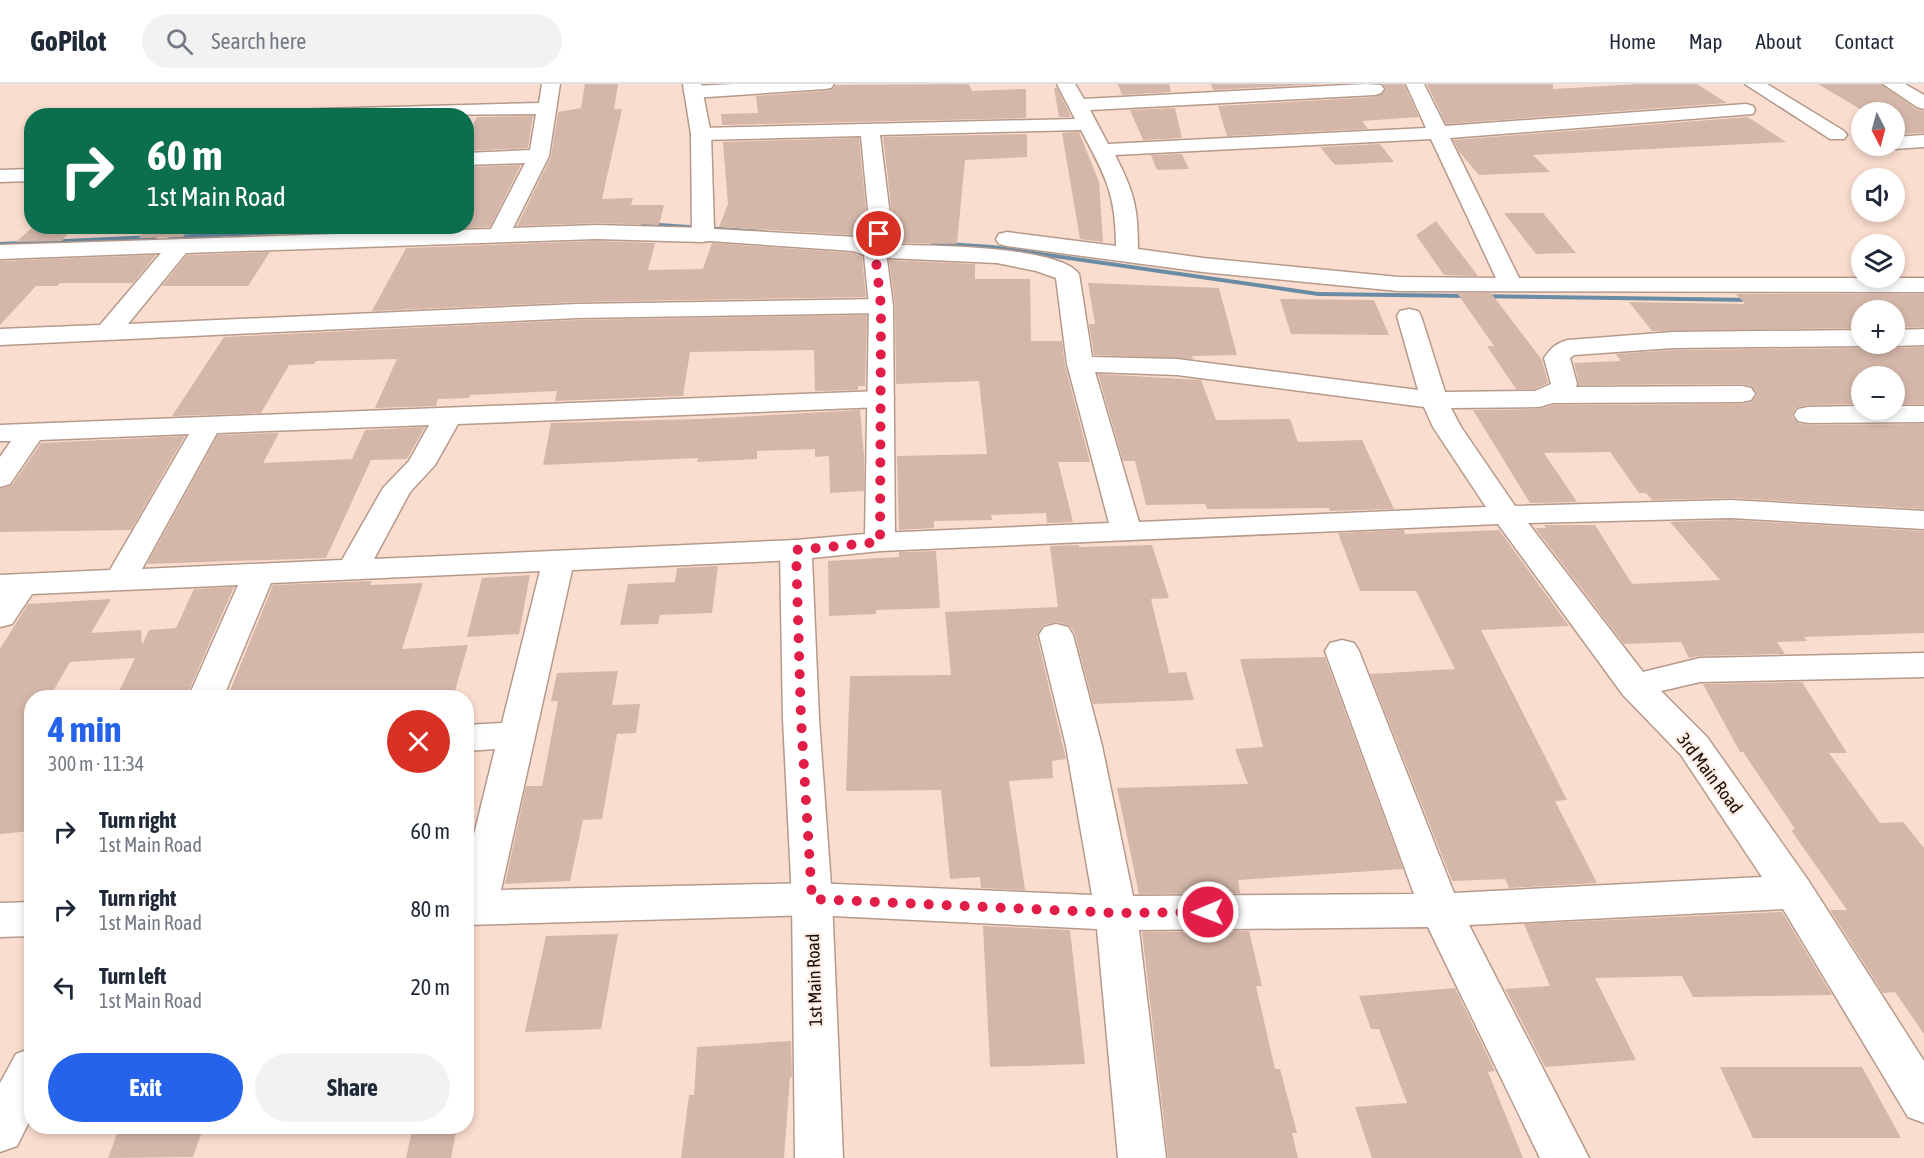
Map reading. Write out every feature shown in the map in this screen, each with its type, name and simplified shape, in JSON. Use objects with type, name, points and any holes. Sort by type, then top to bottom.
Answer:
[{"type":"street","points":[[503,227],[539,156],[551,84]]},
{"type":"street","points":[[703,229],[701,134],[693,88],[825,84]]},
{"type":"street","points":[[1066,84],[1121,188],[1128,220],[1127,254]]},
{"type":"street","points":[[1415,84],[1510,286]]},
{"type":"street","points":[[1754,84],[1837,142]]},
{"type":"street","points":[[1892,84],[1924,103]]},
{"type":"street","points":[[1077,105],[1376,89]]},
{"type":"street","points":[[474,110],[546,108]]},
{"type":"street","points":[[1102,150],[1440,133],[1746,110]]},
{"type":"street","points":[[701,134],[1088,124]]},
{"type":"street","points":[[870,129],[875,241],[881,306],[880,542]]},
{"type":"street","points":[[1905,142],[1924,141]]},
{"type":"street","points":[[474,159],[539,156]]},
{"type":"street","points":[[0,176],[24,175]]},
{"type":"street","points":[[474,229],[503,227],[597,231],[703,229],[857,244],[875,241],[1026,241],[1203,265],[1398,284],[1924,285]]},
{"type":"street","points":[[0,252],[82,239],[179,246],[384,234]]},
{"type":"street","points":[[875,241],[947,252],[981,254],[1038,265],[1067,274],[1080,364],[1127,532]]},
{"type":"street","points":[[106,334],[179,246]]},
{"type":"street","points":[[0,338],[577,311],[881,306]]},
{"type":"street","name":"3rd Main Road","points":[[1409,316],[1434,400],[1447,427],[1506,515],[1635,686],[1694,746],[1794,892],[1924,1102]]},
{"type":"street","points":[[1905,338],[1924,337]]},
{"type":"street","points":[[1551,395],[1560,390],[1564,384],[1557,358],[1568,348],[1673,340],[1851,338]]},
{"type":"street","points":[[1080,364],[1177,367],[1434,400],[1523,400],[1551,395],[1742,394]]},
{"type":"street","points":[[0,433],[881,399]]},
{"type":"street","points":[[1808,415],[1924,414]]},
{"type":"street","points":[[351,571],[398,488],[420,465],[448,416]]},
{"type":"street","points":[[120,580],[208,425]]},
{"type":"street","points":[[0,478],[32,431]]},
{"type":"street","points":[[0,616],[11,585],[796,550],[880,542],[1506,515],[1730,509],[1924,520]]},
{"type":"street","name":"1st Main Road","points":[[796,550],[801,719],[812,899],[819,1158]]},
{"type":"street","points":[[474,900],[517,735],[558,561]]},
{"type":"street","points":[[209,690],[259,574]]},
{"type":"street","points":[[1056,635],[1084,746],[1116,913],[1142,1158]]},
{"type":"street","points":[[1342,651],[1440,910],[1565,1158]]},
{"type":"street","points":[[1635,686],[1700,670],[1924,664]]},
{"type":"street","points":[[474,738],[517,735]]},
{"type":"street","points":[[474,908],[812,899],[1116,913],[1440,910],[1794,892]]},
{"type":"street","points":[[0,920],[24,919]]},
{"type":"street","points":[[0,1130],[24,1084]]},
{"type":"building","points":[[585,84],[618,84],[614,109],[622,109],[602,199],[633,198],[631,205],[664,205],[659,225],[597,223],[517,226],[551,157],[558,112],[581,108]]},
{"type":"building","points":[[969,84],[972,91],[1026,89],[1026,118],[722,125],[721,114],[758,113],[756,96],[825,91],[831,90],[836,85]]},
{"type":"building","points":[[1118,84],[1169,84],[1171,92],[1122,95]]},
{"type":"building","points":[[1211,84],[1324,84],[1213,90]]},
{"type":"building","points":[[1383,84],[1404,84],[1419,117],[1362,121],[1368,129],[1227,136],[1218,106],[1375,97],[1386,90]]},
{"type":"building","points":[[1427,84],[1553,84],[1553,89],[1640,84],[1697,84],[1727,103],[1446,124]]},
{"type":"building","points":[[1818,84],[1881,84],[1916,109],[1924,111],[1924,133],[1905,134],[1905,102],[1851,104]]},
{"type":"building","points":[[1054,88],[1057,88],[1071,117],[1059,117]]},
{"type":"building","points":[[1175,108],[1182,138],[1143,140],[1130,110]]},
{"type":"building","points":[[533,116],[528,148],[474,151],[474,122],[477,117]]},
{"type":"building","points":[[1748,117],[1786,142],[1533,155],[1550,172],[1479,175],[1460,153],[1453,140]]},
{"type":"building","points":[[1079,132],[1099,182],[1103,242],[1080,239],[1062,133]]},
{"type":"building","points":[[1027,134],[1027,157],[965,160],[957,244],[887,243],[894,231],[883,137]]},
{"type":"building","points":[[859,138],[868,230],[863,237],[719,227],[728,204],[723,142]]},
{"type":"building","points":[[1380,144],[1394,162],[1335,165],[1320,147]]},
{"type":"building","points":[[1182,154],[1189,169],[1157,170],[1151,155]]},
{"type":"building","points":[[521,165],[490,227],[474,228],[474,167]]},
{"type":"building","points":[[1504,213],[1543,213],[1576,253],[1536,254]]},
{"type":"building","points":[[1436,221],[1478,276],[1444,275],[1416,235]]},
{"type":"building","points":[[25,234],[67,234],[62,241],[16,242]]},
{"type":"building","points":[[142,234],[185,234],[183,237],[139,238]]},
{"type":"building","points":[[597,241],[655,243],[648,270],[703,269],[712,243],[853,253],[862,257],[866,297],[577,302],[372,311],[406,248]]},
{"type":"building","points":[[270,252],[248,286],[162,286],[187,255]]},
{"type":"building","points":[[156,255],[133,283],[60,283],[57,286],[36,286],[0,325],[0,261]]},
{"type":"building","points":[[889,260],[975,264],[975,279],[1030,279],[1031,341],[1062,341],[1065,365],[1090,462],[1058,462],[1073,522],[1047,523],[1046,513],[991,515],[992,520],[934,521],[934,528],[899,530],[897,456],[987,454],[979,381],[896,384],[895,306]]},
{"type":"building","points":[[1088,283],[1219,288],[1237,355],[1192,356],[1193,359],[1094,355],[1089,324],[1095,324]]},
{"type":"building","points":[[1457,293],[1491,293],[1542,360],[1548,383],[1535,389],[1516,389],[1487,346],[1494,346]]},
{"type":"building","points":[[1736,294],[1924,294],[1924,327],[1905,328],[1905,300],[1851,300],[1851,328],[1652,331],[1629,302],[1745,304]]},
{"type":"building","points":[[1280,299],[1374,300],[1389,335],[1291,334]]},
{"type":"building","points":[[867,315],[865,386],[858,386],[858,390],[815,391],[814,350],[690,352],[683,396],[555,401],[557,391],[470,395],[469,398],[438,399],[436,406],[375,408],[397,359],[316,361],[314,364],[289,365],[261,413],[172,416],[224,337],[577,320]]},
{"type":"building","points":[[1924,347],[1924,404],[1905,404],[1905,366],[1851,366],[1851,404],[1808,405],[1796,408],[1792,416],[1798,423],[1808,425],[1924,424],[1924,509],[1730,498],[1652,500],[1646,493],[1639,493],[1610,452],[1544,453],[1577,502],[1530,503],[1473,410],[1539,409],[1553,405],[1742,404],[1751,402],[1757,395],[1751,386],[1742,384],[1579,385],[1574,363],[1621,361],[1616,354],[1673,350],[1851,348],[1851,354],[1905,354],[1905,348]]},
{"type":"building","points":[[1098,374],[1201,380],[1216,420],[1290,419],[1298,442],[1362,440],[1394,509],[1330,511],[1329,508],[1207,509],[1205,504],[1146,505],[1135,461],[1123,461]]},
{"type":"building","points":[[860,410],[864,491],[830,493],[829,456],[815,457],[815,449],[757,451],[757,459],[697,462],[698,458],[543,465],[551,423],[700,419]]},
{"type":"building","points":[[425,427],[407,459],[371,460],[326,558],[147,564],[218,435],[279,433],[263,463],[352,459],[365,430]]},
{"type":"building","points":[[185,436],[131,530],[0,532],[0,489],[12,485],[41,443]]},
{"type":"building","points":[[1730,520],[1924,531],[1924,633],[1804,637],[1807,641],[1777,642],[1785,654],[1689,658],[1681,642],[1624,644],[1535,528],[1546,528],[1544,525],[1595,525],[1632,584],[1720,580],[1670,522]]},
{"type":"building","points":[[1404,530],[1405,534],[1499,530],[1569,626],[1481,630],[1567,800],[1555,801],[1597,883],[1509,888],[1505,879],[1452,881],[1370,674],[1455,669],[1416,591],[1360,591],[1338,533]]},
{"type":"building","points":[[1079,545],[1079,547],[1152,545],[1169,598],[1151,599],[1169,673],[1186,672],[1194,700],[1093,704],[1075,634],[1070,626],[1057,622],[1043,625],[1037,636],[1066,759],[1052,761],[1053,778],[1009,781],[1025,890],[981,888],[980,877],[950,879],[941,790],[846,791],[850,676],[951,675],[945,612],[1058,607],[1050,546]]},
{"type":"building","points":[[936,551],[940,608],[876,610],[876,614],[829,616],[828,561],[899,557],[899,552]]},
{"type":"building","points":[[718,566],[712,613],[660,615],[658,624],[620,625],[628,584],[675,582],[677,568]]},
{"type":"building","points":[[530,575],[519,634],[467,637],[482,578]]},
{"type":"building","points":[[372,581],[370,585],[423,583],[402,649],[468,645],[455,690],[230,690],[273,585]]},
{"type":"building","points":[[234,587],[189,690],[120,690],[135,658],[70,662],[54,690],[24,690],[24,832],[0,834],[0,649],[28,604],[111,599],[91,633],[141,630],[142,645],[149,630],[176,628],[194,589]]},
{"type":"building","points":[[1325,657],[1403,869],[1238,880],[1240,893],[1139,894],[1117,788],[1248,784],[1235,749],[1263,747],[1240,659]]},
{"type":"building","points":[[618,671],[612,705],[640,704],[636,733],[617,734],[602,819],[583,820],[570,881],[505,884],[526,786],[542,786],[558,701],[551,701],[557,673]]},
{"type":"building","points":[[1802,682],[1847,753],[1829,753],[1880,823],[1903,822],[1924,848],[1924,1034],[1895,992],[1883,993],[1830,910],[1847,910],[1791,830],[1795,829],[1743,752],[1740,752],[1703,684]]},
{"type":"building","points":[[1782,912],[1832,995],[1693,997],[1682,976],[1595,978],[1636,1060],[1545,1067],[1505,989],[1550,986],[1524,924]]},
{"type":"building","points":[[983,926],[1070,930],[1085,1064],[990,1067]]},
{"type":"building","points":[[1249,931],[1262,986],[1256,986],[1275,1069],[1280,1069],[1297,1133],[1292,1133],[1298,1158],[1168,1158],[1142,932]]},
{"type":"building","points":[[618,934],[601,1029],[525,1032],[546,936]]},
{"type":"building","points":[[1455,988],[1495,1071],[1488,1072],[1523,1158],[1372,1158],[1355,1107],[1407,1103],[1379,1029],[1371,1029],[1359,996]]},
{"type":"building","points":[[791,1041],[792,1077],[790,1077],[784,1158],[681,1158],[689,1095],[694,1095],[697,1047]]},
{"type":"building","points":[[1720,1067],[1862,1067],[1901,1138],[1753,1138]]},
{"type":"building","points":[[117,1134],[201,1134],[193,1157],[108,1158]]},
{"type":"building","points":[[411,1134],[456,1134],[451,1158],[406,1158]]},
{"type":"waterway","points":[[644,224],[763,232]]},
{"type":"waterway","points":[[171,237],[238,234]]},
{"type":"waterway","points":[[0,244],[153,237]]},
{"type":"waterway","points":[[934,243],[992,247],[1318,294],[1755,300]]},
{"type":"route","points":[[879,234],[870,248],[875,252],[881,306],[880,542],[796,550],[801,719],[812,899],[1116,913],[1208,912]]}]
